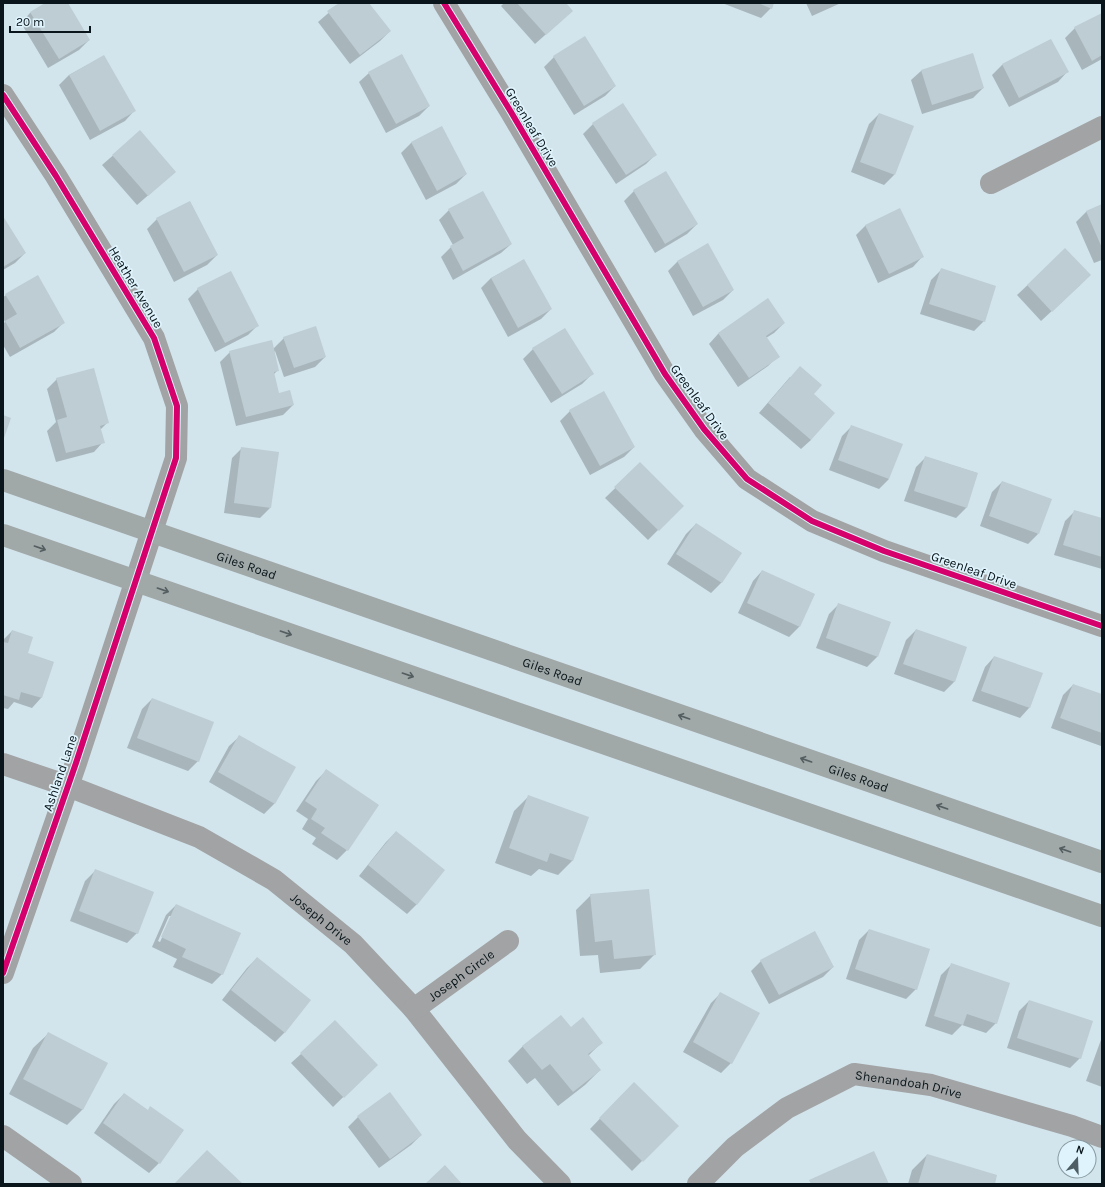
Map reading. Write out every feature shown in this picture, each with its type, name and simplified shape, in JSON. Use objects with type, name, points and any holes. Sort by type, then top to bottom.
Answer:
[{"type":"main road","name":"Giles Road","points":[[3,480],[1102,862]]},
{"type":"main road","points":[[3,535],[1102,916]]},
{"type":"street","name":"Greenleaf Drive","points":[[444,3],[511,112],[665,374],[704,429],[747,479],[812,521],[884,551],[1102,626]]},
{"type":"street","name":"Heather Avenue","points":[[3,95],[56,176],[154,338],[177,406],[176,458],[136,581]]},
{"type":"street","points":[[991,183],[1102,127]]},
{"type":"street","name":"Ashland Lane","points":[[3,972],[68,786],[136,581]]},
{"type":"street","name":"Joseph Drive","points":[[3,764],[68,786],[199,837],[274,880],[353,944],[414,1009],[517,1140],[560,1184]]},
{"type":"street","name":"Joseph Circle","points":[[414,1009],[508,941]]},
{"type":"street","name":"Shenandoah Drive","points":[[698,1184],[735,1147],[787,1108],[854,1074],[931,1086],[1072,1126],[1102,1137]]},
{"type":"street","points":[[3,1136],[71,1184]]},
{"type":"building","points":[[45,3],[68,3],[90,40],[59,59],[30,12]]},
{"type":"building","points":[[339,3],[369,3],[391,31],[360,55],[327,11]]},
{"type":"building","points":[[517,3],[566,3],[573,11],[546,35]]},
{"type":"building","points":[[758,3],[774,3],[772,9]]},
{"type":"building","points":[[1102,13],[1102,55],[1092,61],[1074,27]]},
{"type":"building","points":[[585,36],[616,86],[584,106],[553,56]]},
{"type":"building","points":[[1051,39],[1069,72],[1019,98],[1002,64]]},
{"type":"building","points":[[973,53],[984,88],[932,105],[921,70]]},
{"type":"building","points":[[402,54],[430,106],[396,124],[368,72]]},
{"type":"building","points":[[104,55],[136,111],[100,131],[69,75]]},
{"type":"building","points":[[623,103],[657,155],[626,175],[592,123]]},
{"type":"building","points":[[879,113],[914,126],[895,175],[860,162]]},
{"type":"building","points":[[442,126],[467,174],[437,191],[411,142]]},
{"type":"building","points":[[140,130],[176,172],[148,196],[112,155]]},
{"type":"building","points":[[666,171],[698,224],[665,244],[633,190]]},
{"type":"building","points":[[483,191],[512,244],[463,271],[450,246],[464,238],[448,209]]},
{"type":"building","points":[[190,201],[218,255],[184,272],[156,218]]},
{"type":"building","points":[[1102,204],[1102,248],[1086,211]]},
{"type":"building","points":[[900,208],[924,257],[889,274],[865,225]]},
{"type":"building","points":[[3,216],[26,253],[3,267]]},
{"type":"building","points":[[708,243],[734,290],[703,307],[677,261]]},
{"type":"building","points":[[1065,248],[1091,275],[1052,312],[1027,285]]},
{"type":"building","points":[[524,259],[552,309],[518,328],[491,278]]},
{"type":"building","points":[[941,268],[996,286],[985,322],[929,304]]},
{"type":"building","points":[[231,271],[259,326],[225,343],[197,288]]},
{"type":"building","points":[[38,275],[65,323],[20,348],[5,321],[17,314],[5,294]]},
{"type":"building","points":[[768,298],[785,323],[766,336],[780,357],[749,378],[718,333]]},
{"type":"building","points":[[316,326],[326,357],[294,368],[283,337]]},
{"type":"building","points":[[565,328],[594,374],[562,394],[532,348]]},
{"type":"building","points":[[272,340],[279,371],[274,372],[279,393],[290,390],[294,405],[246,417],[229,351]]},
{"type":"building","points":[[800,366],[822,385],[814,394],[835,413],[811,440],[768,403]]},
{"type":"building","points":[[94,368],[109,423],[100,426],[105,443],[66,453],[57,420],[67,417],[56,378]]},
{"type":"building","points":[[604,391],[635,447],[600,466],[569,410]]},
{"type":"building","points":[[3,415],[11,418],[4,438],[3,437]]},
{"type":"building","points":[[851,425],[903,444],[889,479],[838,460]]},
{"type":"building","points":[[241,447],[279,452],[271,508],[234,503]]},
{"type":"building","points":[[925,456],[978,473],[967,508],[914,491]]},
{"type":"building","points":[[640,462],[684,506],[659,531],[614,487]]},
{"type":"building","points":[[1002,481],[1052,499],[1039,534],[989,516]]},
{"type":"building","points":[[1074,510],[1102,518],[1102,557],[1063,545]]},
{"type":"building","points":[[696,523],[742,553],[722,583],[676,554]]},
{"type":"building","points":[[762,570],[815,594],[800,627],[747,603]]},
{"type":"building","points":[[838,603],[891,622],[878,657],[826,638]]},
{"type":"building","points":[[916,629],[967,647],[955,682],[903,664]]},
{"type":"building","points":[[12,630],[33,637],[28,653],[54,662],[42,698],[21,692],[19,700],[3,695],[3,642],[8,643]]},
{"type":"building","points":[[994,656],[1043,673],[1030,708],[981,691]]},
{"type":"building","points":[[1073,684],[1102,694],[1102,733],[1060,718]]},
{"type":"building","points":[[152,698],[214,722],[199,762],[137,738]]},
{"type":"building","points":[[239,735],[296,767],[275,804],[218,772]]},
{"type":"building","points":[[326,769],[379,805],[348,851],[321,833],[325,828],[311,819],[317,809],[305,801]]},
{"type":"building","points":[[528,795],[589,817],[573,861],[550,853],[547,862],[509,848]]},
{"type":"building","points":[[396,831],[445,870],[417,905],[368,865]]},
{"type":"building","points":[[95,869],[154,892],[138,934],[79,911]]},
{"type":"building","points":[[649,889],[656,955],[614,959],[612,940],[595,942],[590,894]]},
{"type":"building","points":[[176,904],[241,933],[223,975],[182,957],[186,949],[161,937]]},
{"type":"building","points":[[869,929],[930,949],[917,990],[855,969]]},
{"type":"building","points":[[815,931],[834,967],[779,995],[760,960]]},
{"type":"building","points":[[257,957],[311,1000],[285,1033],[231,990]]},
{"type":"building","points":[[951,963],[1010,983],[997,1024],[967,1014],[963,1025],[934,1016]]},
{"type":"building","points":[[720,992],[760,1013],[732,1064],[693,1042]]},
{"type":"building","points":[[1029,1000],[1093,1021],[1081,1059],[1017,1038]]},
{"type":"building","points":[[561,1015],[571,1027],[583,1017],[603,1043],[588,1054],[601,1070],[573,1092],[550,1064],[542,1070],[522,1046]]},
{"type":"building","points":[[335,1020],[378,1065],[344,1098],[300,1053]]},
{"type":"building","points":[[48,1032],[108,1063],[83,1110],[23,1079]]},
{"type":"building","points":[[634,1082],[679,1126],[643,1162],[599,1118]]},
{"type":"building","points":[[390,1092],[422,1135],[390,1159],[357,1116]]},
{"type":"building","points":[[124,1093],[148,1110],[150,1106],[184,1130],[160,1164],[103,1123]]},
{"type":"building","points":[[207,1150],[243,1184],[174,1184]]},
{"type":"building","points":[[874,1151],[889,1184],[811,1184],[809,1180]]},
{"type":"building","points":[[927,1154],[997,1175],[995,1184],[918,1184]]},
{"type":"building","points":[[445,1165],[462,1184],[425,1184]]},
{"type":"cycle path","points":[[444,3],[511,112],[665,374],[704,429],[747,479],[812,521],[884,551],[1102,626]]},
{"type":"cycle path","points":[[3,95],[56,176],[154,338],[177,406],[176,458],[76,763],[3,973]]}]
